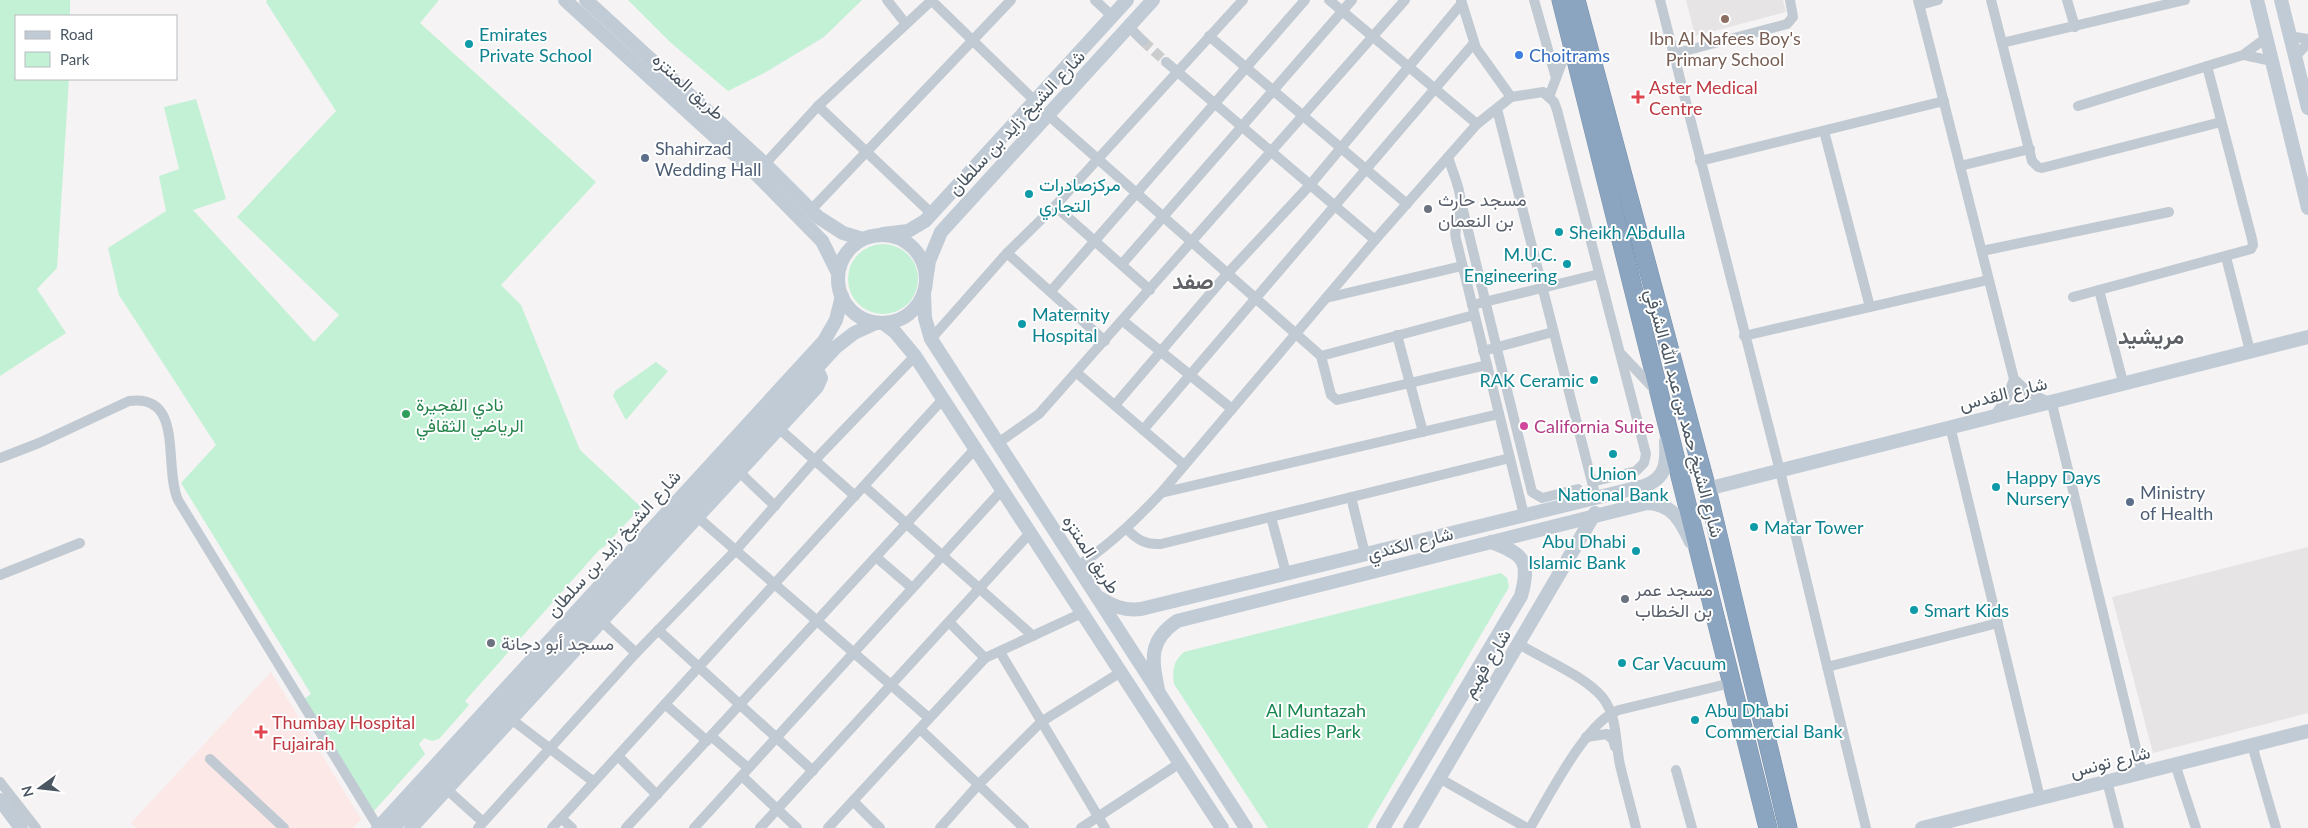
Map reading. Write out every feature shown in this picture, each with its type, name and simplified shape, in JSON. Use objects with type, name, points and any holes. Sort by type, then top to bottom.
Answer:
[{"type":"highway","name":"شارع الشيخ حمد بن عبد الله الشرقي","points":[[1561,0],[1768,828]]},
{"type":"highway","name":"شارع الشيخ حمد بن عبد الله الشرقي","points":[[1576,0],[1707,489],[1788,828]]},
{"type":"highway","points":[[1588,0],[1598,50],[1597,83]]},
{"type":"highway","points":[[1740,720],[1738,749],[1757,828]]},
{"type":"highway","points":[[1781,797],[1794,828]]},
{"type":"street","name":"طريق المنتزه","points":[[565,0],[724,144],[804,222],[829,251],[838,273]]},
{"type":"street","name":"طريق المنتزه","points":[[586,0],[764,164],[811,210],[834,229],[862,239]]},
{"type":"street","points":[[887,0],[906,24]]},
{"type":"street","points":[[764,164],[818,106],[932,0],[1035,101]]},
{"type":"street","points":[[811,210],[1011,0]]},
{"type":"street","points":[[1095,0],[1112,16]]},
{"type":"street","name":"شارع الشيخ زايد بن سلطان","points":[[883,234],[897,234],[916,227],[932,214],[1127,0]]},
{"type":"street","name":"شارع الشيخ زايد بن سلطان","points":[[925,288],[929,261],[941,232],[1153,0]]},
{"type":"street","points":[[931,339],[1008,253],[1055,206],[1243,0]]},
{"type":"street","points":[[1051,291],[1305,0]]},
{"type":"street","points":[[1330,0],[1477,124]]},
{"type":"street","points":[[1122,264],[1352,0]]},
{"type":"street","points":[[998,443],[1039,414],[1077,373],[1405,0]]},
{"type":"street","points":[[1534,0],[1556,78]]},
{"type":"street","points":[[1660,0],[1744,336],[1780,470],[1866,828]]},
{"type":"street","points":[[1673,54],[1788,24],[1793,17],[1790,0]]},
{"type":"street","points":[[1938,0],[1919,2],[2014,379],[2029,392],[2049,401],[2142,773]]},
{"type":"street","points":[[1991,0],[2035,165],[2042,168],[2221,122]]},
{"type":"street","points":[[2067,0],[2075,27]]},
{"type":"street","points":[[2002,43],[2186,0]]},
{"type":"street","points":[[2257,0],[2308,208]]},
{"type":"street","points":[[2281,0],[2308,108]]},
{"type":"street","points":[[1462,2],[1474,43],[1511,97]]},
{"type":"street","points":[[1115,405],[1227,274],[1310,185],[1462,2]]},
{"type":"street","points":[[1129,27],[1143,41]]},
{"type":"street","points":[[1209,36],[1407,204]]},
{"type":"street","points":[[2290,36],[2308,39]]},
{"type":"street","points":[[1549,97],[1572,38]]},
{"type":"street","points":[[2078,106],[2243,55],[2266,38]]},
{"type":"street","points":[[1143,430],[1474,43]]},
{"type":"street","points":[[2295,57],[2308,43]]},
{"type":"street","points":[[2243,55],[2272,61]]},
{"type":"street","points":[[1166,62],[1375,240]]},
{"type":"street","points":[[2073,297],[2247,251],[2253,245],[2207,66]]},
{"type":"street","points":[[1078,566],[1104,550],[1161,493],[1375,240],[1477,124],[1511,97],[1543,92],[1549,97],[1557,110],[1646,460],[1636,471],[1592,482]]},
{"type":"street","points":[[1700,161],[1944,101]]},
{"type":"street","points":[[818,106],[932,214]]},
{"type":"street","points":[[1497,109],[1596,498],[1597,506],[1593,517]]},
{"type":"street","points":[[1048,115],[1321,356],[1331,395],[1337,400],[1487,365]]},
{"type":"street","points":[[1824,130],[1870,307]]},
{"type":"street","points":[[1960,166],[2030,149]]},
{"type":"street","points":[[1448,157],[1487,302],[1532,492],[1542,498],[1578,488]]},
{"type":"street","points":[[1460,201],[1454,233],[1524,515]]},
{"type":"street","points":[[1055,206],[1150,290]]},
{"type":"street","points":[[1982,251],[2169,212]]},
{"type":"street","points":[[879,323],[898,320],[911,313],[925,288],[924,264],[915,248],[900,238],[883,234],[862,239],[844,256],[838,273],[842,296],[856,314],[895,332],[915,356],[1222,828]]},
{"type":"street","points":[[1008,253],[1105,341]]},
{"type":"street","points":[[2226,257],[2250,351]]},
{"type":"street","points":[[1326,298],[1462,266]]},
{"type":"street","points":[[1321,356],[1397,335],[1473,310],[1487,302],[1599,274]]},
{"type":"street","points":[[1744,336],[1988,280]]},
{"type":"street","name":"طريق المنتزه","points":[[925,288],[925,318],[931,339],[1246,828]]},
{"type":"street","points":[[2099,290],[2123,382]]},
{"type":"street","name":"شارع الشيخ زايد بن سلطان","points":[[378,828],[824,340],[836,320],[842,296]]},
{"type":"street","points":[[1123,321],[1232,409]]},
{"type":"street","name":"شارع الشيخ زايد بن سلطان","points":[[394,828],[442,785],[774,424],[816,368],[844,340],[879,323]]},
{"type":"street","points":[[1483,351],[1553,332]]},
{"type":"street","points":[[1397,335],[1423,432]]},
{"type":"street","name":"شارع القدس","points":[[1707,489],[2123,382],[2308,337]]},
{"type":"street","points":[[1620,352],[1660,395]]},
{"type":"street","points":[[411,828],[442,785],[481,825],[636,653],[736,550],[814,461],[915,356]]},
{"type":"street","points":[[1077,373],[1184,465]]},
{"type":"street","points":[[1995,415],[2007,398],[2014,379]]},
{"type":"street","points":[[0,458],[39,443],[129,401],[141,399],[150,401],[159,408],[168,427],[172,480],[178,500],[378,828]]},
{"type":"street","points":[[552,828],[943,399]]},
{"type":"street","points":[[1161,493],[1499,414]]},
{"type":"street","name":"شارع الكندي","points":[[1098,597],[1114,607],[1127,610],[1141,609],[1644,486],[1660,477],[1667,464],[1666,420]]},
{"type":"street","points":[[774,424],[855,496]]},
{"type":"street","points":[[1950,426],[2040,798]]},
{"type":"street","points":[[626,828],[975,449]]},
{"type":"street","points":[[1127,529],[1135,538],[1148,544],[1161,544],[1510,458]]},
{"type":"street","points":[[734,467],[775,506]]},
{"type":"street","points":[[864,486],[1033,636]]},
{"type":"street","points":[[694,828],[1002,490]]},
{"type":"street","points":[[1351,497],[1365,554]]},
{"type":"street","name":"شارع الكندي","points":[[1158,690],[1153,667],[1154,652],[1158,638],[1177,621],[1647,503],[1667,507],[1680,518],[1700,561]]},
{"type":"street","points":[[692,513],[776,583],[929,718]]},
{"type":"street","points":[[1271,517],[1286,573]]},
{"type":"street","name":"شارع فهيم","points":[[1410,828],[1593,517]]},
{"type":"street","points":[[1459,530],[1453,536],[1454,541],[1463,549]]},
{"type":"street","points":[[760,828],[1030,533]]},
{"type":"street","name":"شارع فهيم","points":[[1383,828],[1521,596],[1526,581],[1522,560],[1517,553],[1490,542]]},
{"type":"street","points":[[0,575],[80,543]]},
{"type":"street","points":[[876,557],[912,588]]},
{"type":"street","points":[[828,828],[985,658],[1082,613]]},
{"type":"street","points":[[597,616],[636,653]]},
{"type":"street","points":[[949,622],[985,658]]},
{"type":"street","points":[[1827,667],[1998,623]]},
{"type":"street","points":[[658,630],[813,770]]},
{"type":"street","points":[[1519,644],[1581,681],[1602,697],[1611,713],[1617,738],[1618,754]]},
{"type":"street","points":[[1000,652],[1106,828]]},
{"type":"street","points":[[940,828],[979,784],[1042,722],[1121,672]]},
{"type":"street","points":[[1439,778],[1529,828],[1586,737],[1597,723],[1611,713],[1731,683]]},
{"type":"street","points":[[665,704],[709,738],[745,772],[777,810],[797,828]]},
{"type":"street","points":[[506,715],[594,782]]},
{"type":"street","points":[[920,729],[1024,828]]},
{"type":"street","name":"شارع تونس","points":[[1922,828],[1938,826],[2040,798],[2308,731]]},
{"type":"street","points":[[1586,737],[1607,734],[1613,740],[1636,828]]},
{"type":"street","points":[[2252,745],[2276,828]]},
{"type":"street","points":[[618,756],[657,794]]},
{"type":"street","points":[[210,759],[284,828]]},
{"type":"street","points":[[1081,828],[1099,818],[1180,763]]},
{"type":"street","points":[[2175,764],[2196,828]]},
{"type":"street","points":[[1676,770],[1692,828]]},
{"type":"street","points":[[2107,781],[2119,828]]},
{"type":"street","points":[[0,782],[36,828]]},
{"type":"street","points":[[0,800],[21,828]]},
{"type":"street","points":[[853,801],[880,828]]},
{"type":"street","points":[[561,818],[572,828]]},
{"type":"shaded area","name":"Ibn Al Nafees Boy's Primary School","points":[[1686,0],[1783,0],[1786,12],[1695,36]]},
{"type":"shaded area","points":[[2308,547],[2308,713],[2153,753],[2112,597]]},
{"type":"shaded area","name":"Thumbay Hospital Fujairah","points":[[271,672],[361,819],[353,828],[136,828],[131,823]]},
{"type":"green space","points":[[0,0],[70,0],[70,15],[15,15],[15,80],[69,80],[57,268],[37,289],[66,333],[0,376]]},
{"type":"green space","name":"نادي الفجيرة الرياضي الثقافي","points":[[267,0],[439,0],[420,23],[596,182],[501,285],[521,305],[580,450],[641,507],[600,549],[465,701],[469,705],[439,739],[432,741],[424,738],[419,744],[425,754],[373,812],[303,700],[311,694],[181,483],[216,445],[119,295],[108,248],[166,211],[159,176],[179,169],[164,107],[196,99],[226,199],[193,210],[314,342],[339,315],[237,217],[336,111],[266,2]]},
{"type":"green space","points":[[628,0],[862,0],[824,37],[766,72],[728,91],[670,42]]},
{"type":"green space","points":[[890,244],[903,250],[912,259],[916,265],[918,279],[916,293],[908,304],[897,312],[876,314],[869,312],[858,304],[850,293],[848,272],[850,265],[858,254],[869,246]]},
{"type":"green space","points":[[656,362],[668,371],[626,420],[613,396],[615,391]]},
{"type":"green space","name":"Al Muntazah Ladies Park","points":[[1501,573],[1507,578],[1509,587],[1367,828],[1268,828],[1174,684],[1174,666],[1180,656],[1184,652]]},
{"type":"tunnel","points":[[1143,41],[1166,62]]},
{"type":"place","name":"Ibn Al Nafees Boy's Primary School","points":[[1725,19]]},
{"type":"place","name":"Emirates Private School","points":[[469,44]]},
{"type":"place","name":"Choitrams","points":[[1519,55]]},
{"type":"place","name":"Aster Medical Centre","points":[[1638,97]]},
{"type":"place","name":"Shahirzad Wedding Hall","points":[[645,158]]},
{"type":"place","name":"مركزصادرات التجاري","points":[[1029,194]]},
{"type":"place","name":"مسجد حارث بن النعمان","points":[[1428,209]]},
{"type":"place","name":"Sheikh Abdulla","points":[[1559,232]]},
{"type":"place","name":"M.U.C. Engineering","points":[[1567,264]]},
{"type":"place","name":"Maternity Hospital","points":[[1022,324]]},
{"type":"place","name":"RAK Ceramic","points":[[1594,380]]},
{"type":"place","name":"نادي الفجيرة الرياضي الثقافي","points":[[406,414]]},
{"type":"place","name":"California Suite","points":[[1524,426]]},
{"type":"place","name":"Union National Bank","points":[[1613,454]]},
{"type":"place","name":"Happy Days Nursery","points":[[1996,487]]},
{"type":"place","name":"Ministry of Health","points":[[2130,502]]},
{"type":"place","name":"Matar Tower","points":[[1754,527]]},
{"type":"place","name":"Abu Dhabi Islamic Bank","points":[[1636,551]]},
{"type":"place","name":"مسجد عمر بن الخطاب","points":[[1625,599]]},
{"type":"place","name":"Smart Kids","points":[[1914,610]]},
{"type":"place","name":"مسجد أبو دجانة","points":[[491,643]]},
{"type":"place","name":"Car Vacuum","points":[[1622,663]]},
{"type":"place","name":"Abu Dhabi Commercial Bank","points":[[1695,720]]},
{"type":"place","name":"Thumbay Hospital Fujairah","points":[[261,732]]},
{"type":"district","name":"صفد","points":[[1193,280]]},
{"type":"district","name":"مريشيد","points":[[2151,335]]}]
